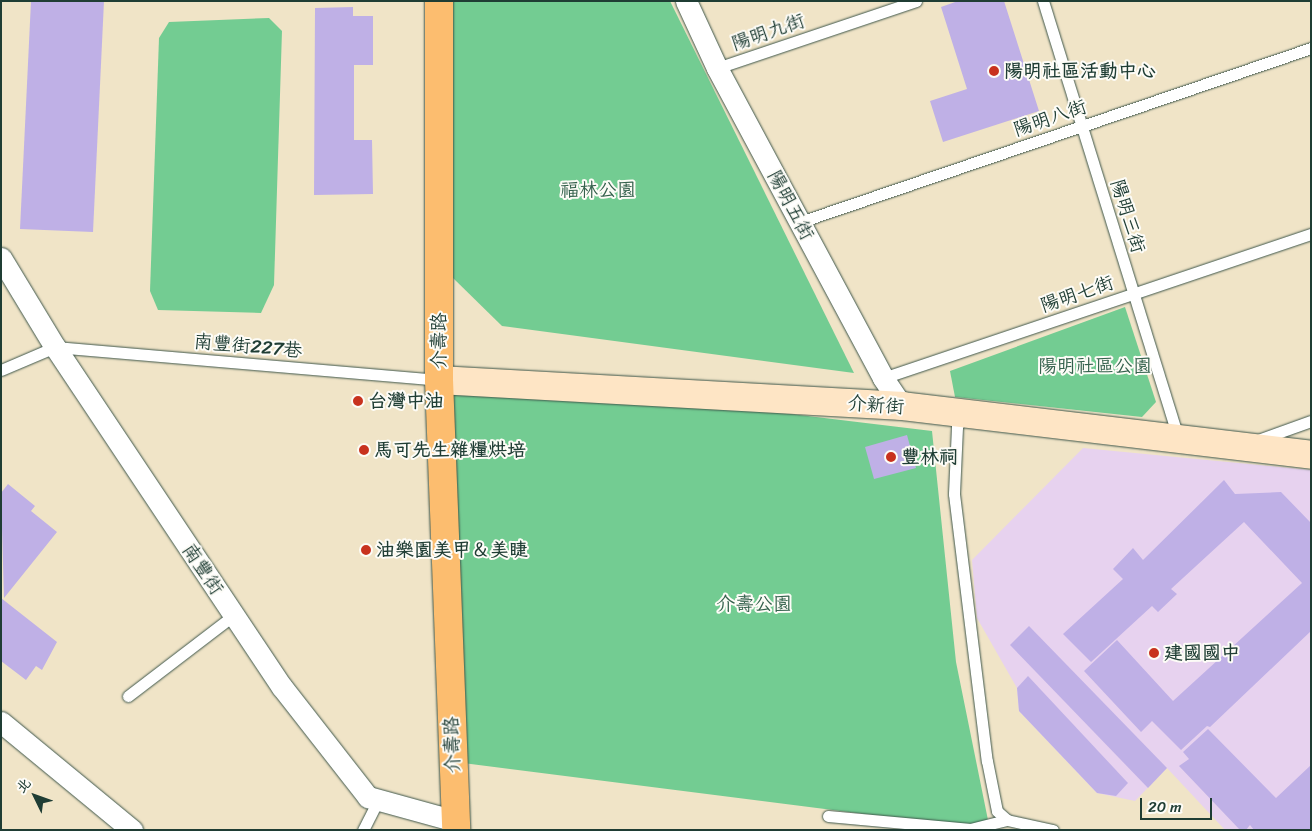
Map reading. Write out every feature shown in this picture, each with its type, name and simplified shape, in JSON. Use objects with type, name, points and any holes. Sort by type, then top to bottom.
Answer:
[{"type":"main road","name":"介壽路","points":[[439,1],[439,380],[456,826]]},
{"type":"street","name":"陽明五街","points":[[686,1],[717,68],[883,378],[902,406]]},
{"type":"street","name":"南豐街","points":[[1,258],[55,348],[282,687],[368,797],[456,826]]},
{"type":"street","name":"介新街","points":[[439,380],[902,406],[1179,441],[1311,454]]},
{"type":"street","points":[[1,722],[132,830]]},
{"type":"lane","name":"陽明九街","points":[[717,68],[916,1]]},
{"type":"lane","name":"陽明三街","points":[[1043,1],[1179,441]]},
{"type":"lane","name":"陽明八街","points":[[800,222],[1311,48]]},
{"type":"lane","name":"陽明七街","points":[[883,378],[1311,234]]},
{"type":"lane","name":"南豐街227巷","points":[[55,348],[439,380]]},
{"type":"lane","points":[[1,370],[55,348]]},
{"type":"lane","points":[[962,415],[957,427],[954,494],[987,761],[997,810],[1007,820]]},
{"type":"lane","points":[[1237,447],[1311,422]]},
{"type":"lane","points":[[128,696],[234,615]]},
{"type":"lane","points":[[363,830],[378,800]]},
{"type":"lane","points":[[828,816],[970,828],[1007,820],[1053,830]]},
{"type":"shaded area","name":"建國國中","points":[[1083,448],[1311,470],[1311,830],[1225,830],[1167,768],[1135,801],[1097,793],[1019,711],[1017,688],[977,618],[972,560]]},
{"type":"green space","name":"福林公園","points":[[449,1],[670,1],[854,373],[502,326],[452,277]]},
{"type":"green space","points":[[269,18],[282,31],[274,285],[261,313],[158,310],[150,291],[159,38],[169,22]]},
{"type":"green space","name":"陽明社區公園","points":[[1125,307],[1156,402],[1142,417],[955,397],[950,371]]},
{"type":"green space","name":"介壽公園","points":[[449,373],[932,431],[956,662],[990,830],[463,763]]},
{"type":"building","points":[[31,1],[104,1],[93,232],[20,229]]},
{"type":"building","name":"陽明社區活動中心","points":[[958,1],[1004,1],[1039,111],[943,142],[930,101],[967,89],[941,7]]},
{"type":"building","points":[[353,7],[353,16],[373,16],[373,65],[354,65],[354,140],[372,140],[373,194],[314,195],[315,8]]},
{"type":"building","name":"豐林祠","points":[[907,435],[916,468],[874,479],[865,447]]},
{"type":"building","points":[[1224,480],[1235,494],[1281,492],[1311,523],[1311,631],[1210,727],[1207,726],[1181,750],[1152,721],[1141,732],[1084,671],[1117,640],[1173,701],[1302,583],[1244,522],[1171,589],[1177,594],[1158,612],[1152,606],[1091,662],[1063,634],[1123,579],[1113,569],[1133,548],[1143,560]]},
{"type":"building","points":[[8,484],[35,506],[31,511],[57,532],[4,598],[1,493]]},
{"type":"building","points":[[1,598],[57,642],[42,670],[36,666],[26,680],[1,661]]},
{"type":"building","points":[[1029,626],[1167,768],[1148,788],[1010,645]]},
{"type":"building","points":[[1028,676],[1128,783],[1116,796],[1097,793],[1019,711],[1017,688]]},
{"type":"building","points":[[1208,729],[1276,798],[1311,765],[1311,830],[1254,830],[1250,825],[1246,830],[1240,830],[1179,766],[1189,759],[1183,752]]},
{"type":"place","name":"陽明社區活動中心","points":[[994,71]]},
{"type":"place","name":"台灣中油","points":[[358,401]]},
{"type":"place","name":"馬可先生雜糧烘培","points":[[364,450]]},
{"type":"place","name":"豐林祠","points":[[891,457]]},
{"type":"place","name":"油樂園美甲＆美睫","points":[[366,550]]},
{"type":"place","name":"建國國中","points":[[1154,653]]}]
